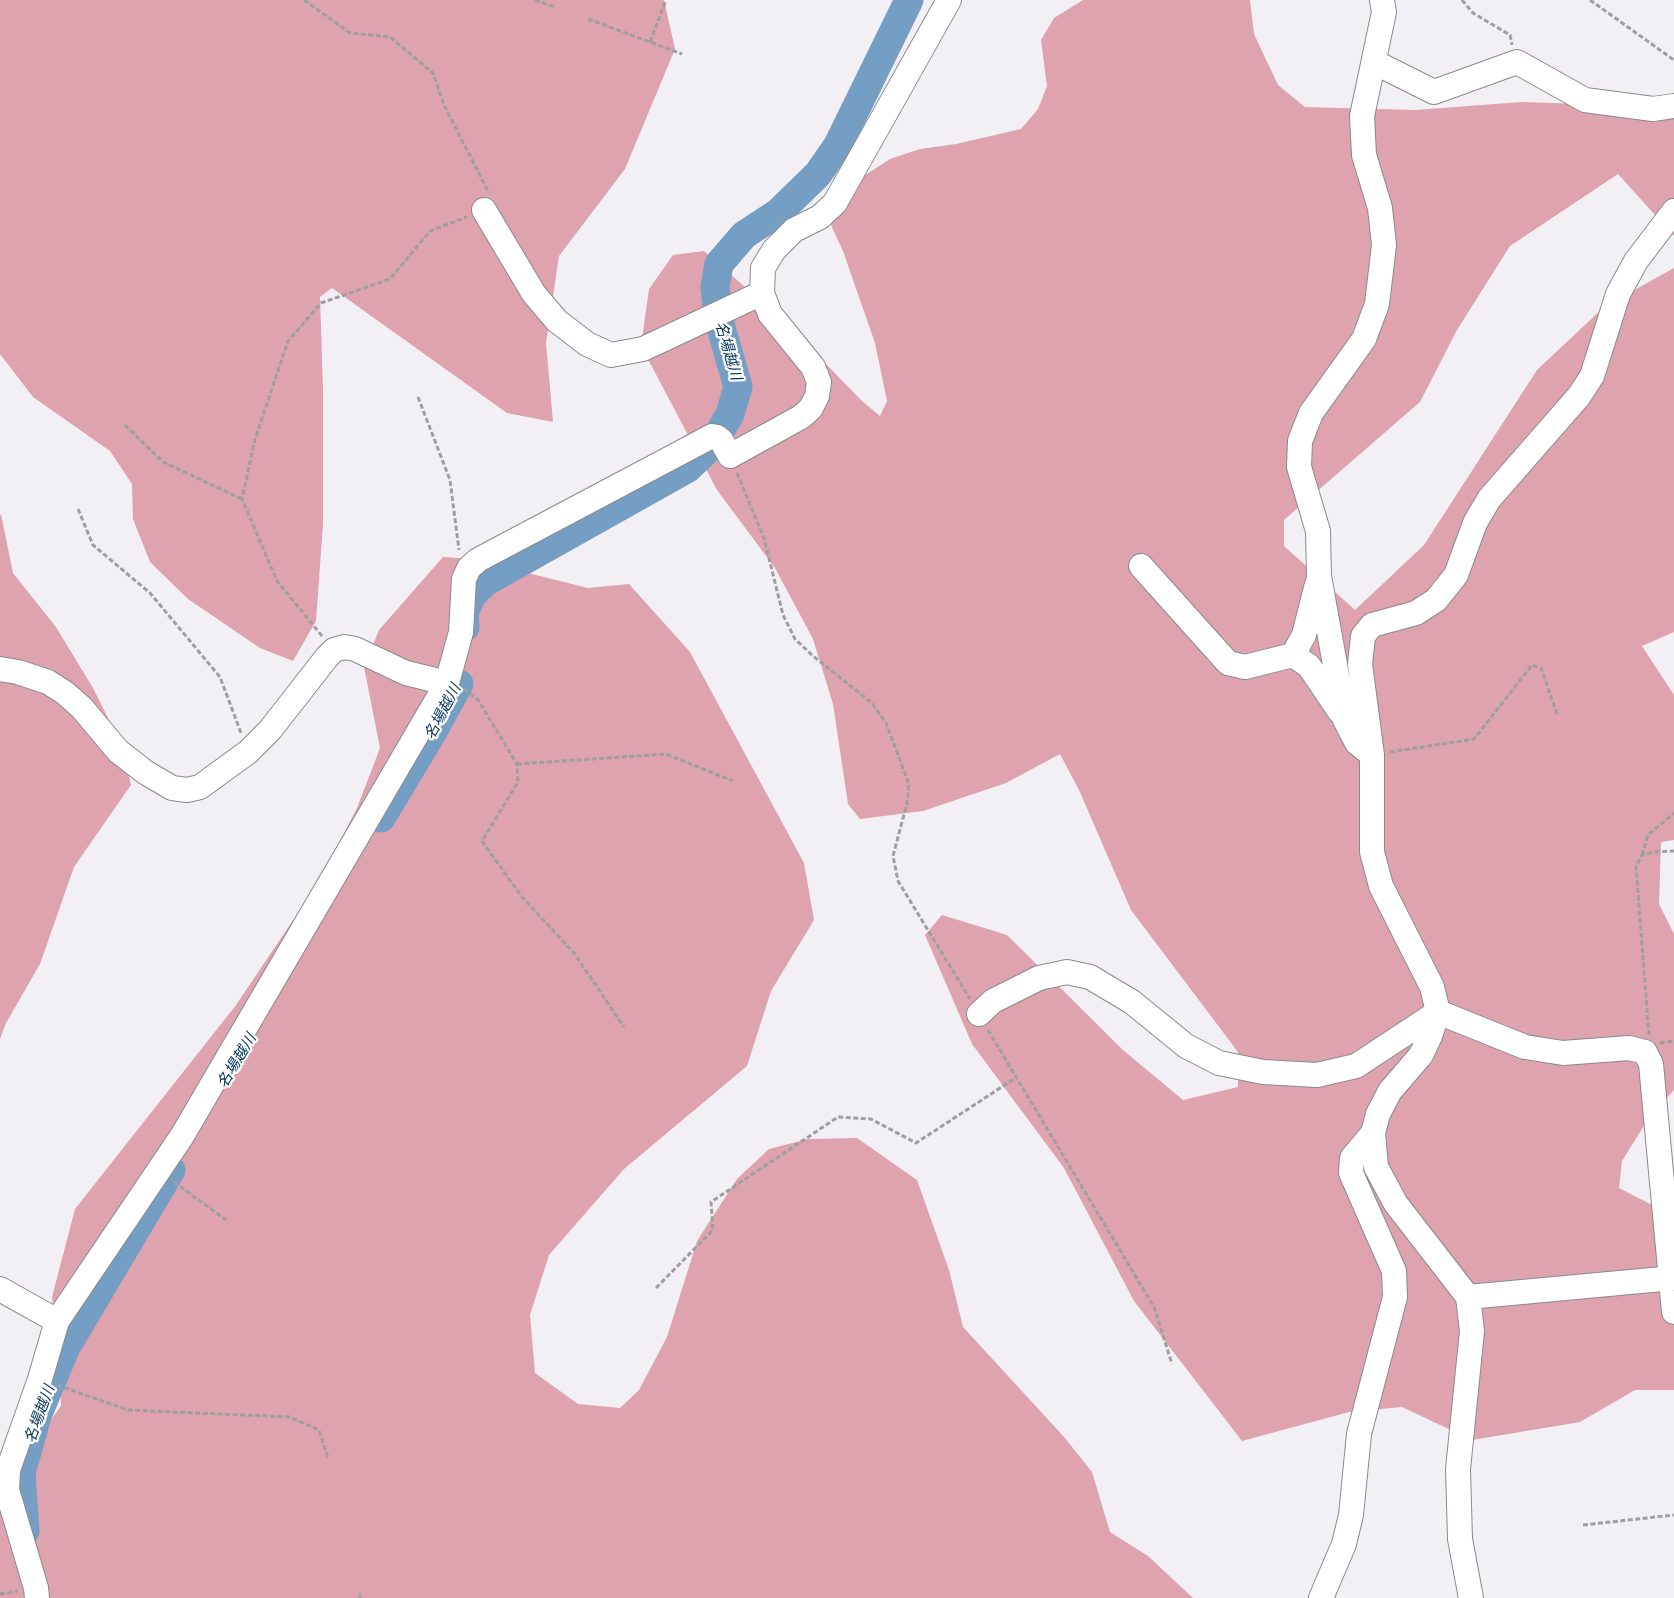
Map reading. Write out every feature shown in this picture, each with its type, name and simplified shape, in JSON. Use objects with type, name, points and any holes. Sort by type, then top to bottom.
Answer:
[{"type":"street","points":[[37,1598],[36,1588],[7,1490],[8,1470],[40,1379],[57,1320],[182,1136],[456,686],[464,579],[469,568],[478,560],[712,436],[717,436],[726,449],[801,418],[811,408],[817,396],[819,382],[813,367],[770,314],[762,293],[763,268],[774,250],[794,230],[820,217],[835,203],[949,0]]},
{"type":"street","points":[[1345,720],[1319,576],[1318,531],[1299,467],[1300,441],[1311,413],[1364,339],[1377,304],[1384,245],[1380,208],[1364,155],[1362,116],[1384,12],[1382,0]]},
{"type":"street","points":[[1374,62],[1434,92],[1517,62],[1585,100],[1653,109],[1674,106]]},
{"type":"street","points":[[484,210],[534,294],[557,321],[587,344],[611,355],[643,349],[762,293]]},
{"type":"street","points":[[1471,1598],[1460,1539],[1458,1469],[1472,1332],[1468,1297],[1396,1204],[1376,1167],[1373,1133],[1378,1114],[1390,1090],[1421,1055],[1438,1012],[1432,987],[1381,886],[1372,852],[1372,755],[1360,664],[1363,636],[1372,625],[1416,613],[1436,600],[1456,575],[1475,523],[1490,499],[1579,396],[1592,376],[1618,294],[1636,261],[1674,211]]},
{"type":"street","points":[[1141,566],[1228,662],[1245,667],[1293,655],[1304,635],[1319,576]]},
{"type":"street","points":[[0,669],[18,672],[48,682],[66,693],[82,708],[118,751],[145,772],[172,788],[187,790],[200,786],[248,752],[270,730],[327,656],[334,650],[344,647],[355,649],[406,673],[456,686]]},
{"type":"street","points":[[1293,655],[1309,666],[1358,743],[1372,755]]},
{"type":"street","points":[[979,1014],[993,1001],[1039,978],[1067,972],[1090,977],[1132,1002],[1186,1046],[1219,1063],[1263,1072],[1317,1075],[1356,1066],[1438,1012]]},
{"type":"street","points":[[1438,1012],[1525,1046],[1563,1053],[1629,1048],[1645,1052],[1651,1064],[1674,1312]]},
{"type":"street","points":[[1321,1598],[1344,1544],[1351,1515],[1359,1434],[1395,1297],[1394,1270],[1351,1173],[1352,1158],[1373,1133]]},
{"type":"street","points":[[1468,1297],[1672,1278]]},
{"type":"street","points":[[0,1289],[57,1320]]},
{"type":"path","points":[[304,0],[350,32],[390,36],[433,73],[444,105],[492,198],[484,210],[430,231],[390,279],[321,303],[288,341],[255,439],[242,499],[277,581],[334,650]]},
{"type":"path","points":[[535,0],[555,7]]},
{"type":"path","points":[[650,42],[666,0]]},
{"type":"path","points":[[1462,0],[1473,13],[1510,36],[1517,62]]},
{"type":"path","points":[[1590,0],[1674,60]]},
{"type":"path","points":[[588,19],[682,54]]},
{"type":"path","points":[[418,397],[450,480],[459,552],[469,568]]},
{"type":"path","points":[[125,425],[163,462],[242,499]]},
{"type":"path","points":[[726,449],[764,538],[783,616],[796,639],[813,656],[872,703],[886,723],[908,784],[907,803],[894,856],[898,881],[1154,1307],[1172,1364]]},
{"type":"path","points":[[78,509],[93,545],[150,593],[220,677],[248,752]]},
{"type":"path","points":[[1372,755],[1474,739],[1532,665],[1541,668],[1557,714]]},
{"type":"path","points":[[456,686],[478,700],[517,764],[518,782],[482,842],[522,897],[574,952],[624,1027]]},
{"type":"path","points":[[517,764],[666,754],[733,781]]},
{"type":"path","points":[[1645,1052],[1650,1038],[1636,866],[1648,836],[1674,813]]},
{"type":"path","points":[[1642,855],[1674,851]]},
{"type":"path","points":[[656,1288],[713,1230],[711,1202],[838,1117],[871,1120],[916,1143],[1017,1077]]},
{"type":"path","points":[[175,1182],[226,1220]]},
{"type":"path","points":[[40,1379],[128,1410],[289,1417],[319,1430],[328,1458]]},
{"type":"path","points":[[1583,1525],[1674,1515]]},
{"type":"path","points":[[360,1590],[360,1598]]},
{"type":"shaded area","points":[[0,0],[664,0],[675,49],[625,169],[559,256],[546,343],[553,422],[507,413],[332,288],[320,297],[323,388],[323,524],[316,621],[293,661],[260,648],[188,599],[150,562],[133,519],[132,484],[110,451],[33,397],[0,354]]},
{"type":"shaded area","points":[[1083,0],[1250,0],[1254,34],[1278,85],[1305,107],[1416,110],[1521,102],[1649,106],[1674,113],[1674,236],[1618,174],[1510,246],[1457,330],[1420,402],[1284,520],[1284,546],[1355,610],[1424,545],[1537,370],[1604,307],[1674,268],[1674,632],[1642,646],[1674,695],[1674,840],[1661,842],[1659,904],[1674,934],[1674,1090],[1652,1113],[1622,1161],[1619,1188],[1650,1204],[1674,1193],[1674,1390],[1635,1390],[1580,1422],[1472,1440],[1402,1407],[1349,1412],[1242,1441],[1134,1301],[1064,1168],[972,1044],[925,935],[942,915],[1007,935],[1123,1050],[1183,1100],[1238,1087],[1238,1052],[1131,910],[1079,790],[1060,754],[1006,783],[923,811],[860,819],[848,804],[833,704],[813,639],[775,568],[717,490],[641,346],[649,289],[673,255],[704,251],[786,323],[863,402],[880,416],[887,401],[875,343],[843,251],[830,223],[847,187],[890,159],[920,149],[956,144],[1021,129],[1038,109],[1047,86],[1041,40],[1054,18]]},
{"type":"shaded area","points":[[1,514],[13,573],[56,627],[93,688],[123,748],[131,785],[74,867],[40,964],[6,1023],[0,1039],[0,516]]},
{"type":"shaded area","points":[[443,557],[472,559],[588,588],[629,584],[690,652],[804,863],[814,920],[771,991],[747,1066],[624,1169],[549,1255],[530,1315],[535,1373],[578,1404],[620,1408],[639,1390],[667,1337],[697,1241],[737,1179],[769,1149],[808,1139],[857,1138],[917,1180],[949,1270],[963,1327],[1065,1438],[1092,1472],[1110,1532],[1148,1556],[1193,1598],[0,1598],[0,1486],[13,1473],[61,1406],[59,1363],[52,1297],[75,1209],[236,1005],[318,883],[357,808],[380,748],[364,667],[379,630]]},
{"type":"waterway","name":"名場越川","points":[[465,627],[464,613],[472,595],[485,582],[688,468],[712,445],[730,414],[738,387],[718,317],[715,287],[719,264],[744,235],[779,212],[818,174],[838,145],[909,0]]},
{"type":"waterway","name":"名場越川","points":[[381,818],[459,684]]},
{"type":"waterway","name":"名場越川","points":[[25,1531],[21,1473],[37,1416],[66,1347],[171,1170]]}]
